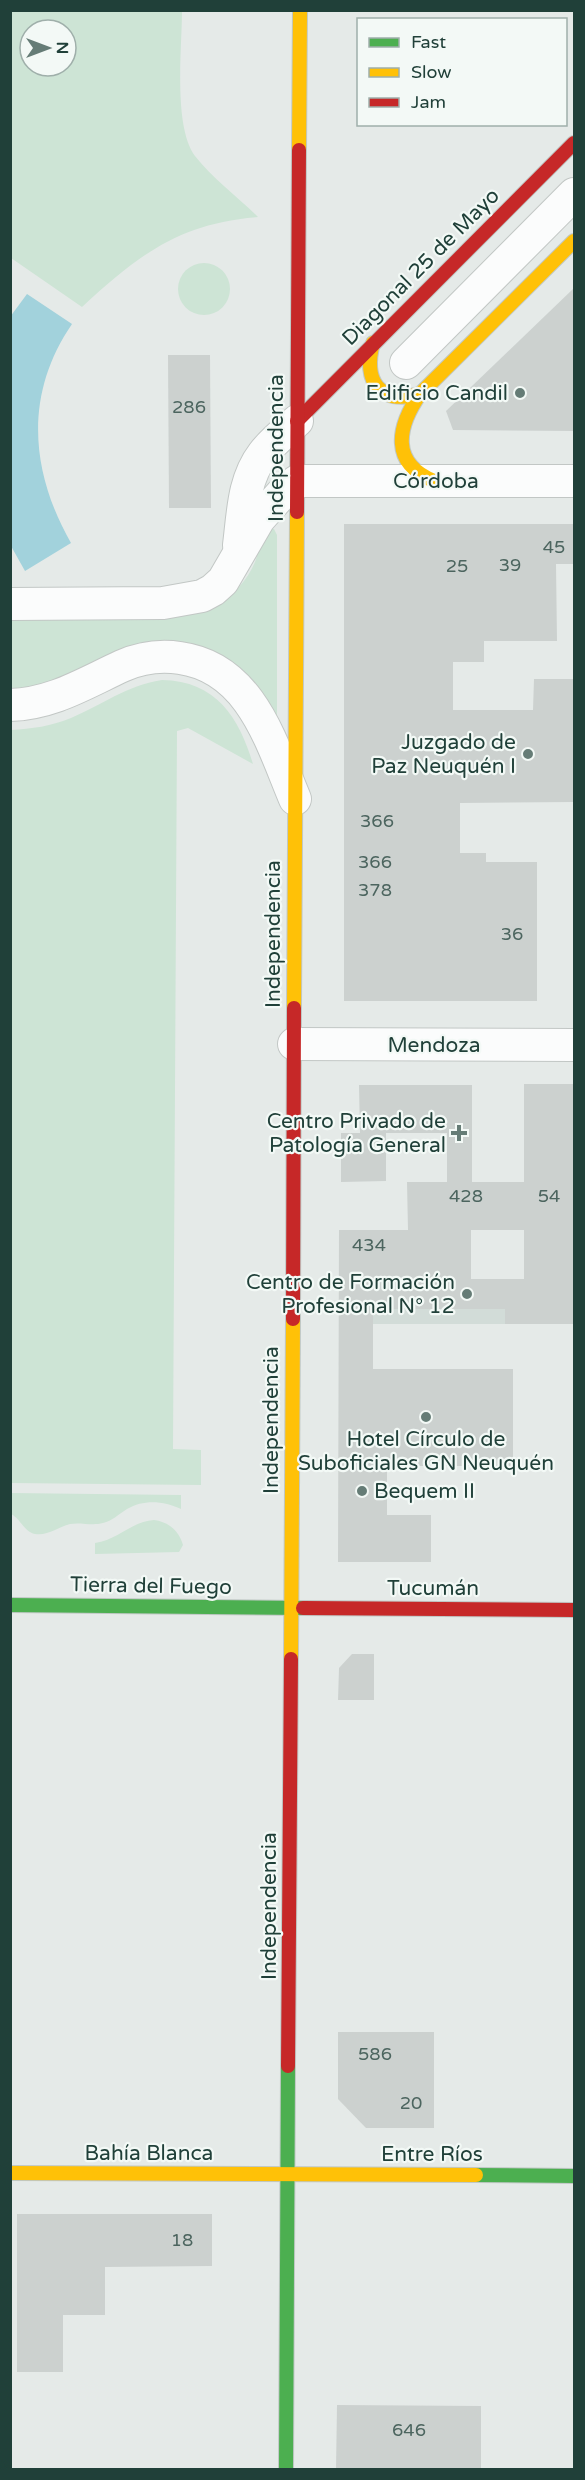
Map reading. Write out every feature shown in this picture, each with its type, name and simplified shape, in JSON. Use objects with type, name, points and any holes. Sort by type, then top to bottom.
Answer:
[{"type":"main road","name":"Independencia","points":[[286,2469],[300,10]]},
{"type":"main road","name":"Diagonal 25 de Mayo","points":[[297,421],[574,143]]},
{"type":"main road","points":[[434,481],[418,475],[411,468],[403,450],[402,424],[406,414],[420,394],[574,241]]},
{"type":"main road","points":[[373,344],[368,363],[375,385],[383,393],[393,398],[411,398],[420,394]]},
{"type":"main road","name":"Tierra del Fuego","points":[[10,1605],[291,1608]]},
{"type":"main road","name":"Tucumán","points":[[291,1608],[574,1610]]},
{"type":"main road","name":"Bahía Blanca","points":[[10,2173],[288,2174]]},
{"type":"main road","name":"Entre Ríos","points":[[288,2174],[574,2176]]},
{"type":"street","points":[[406,363],[574,194]]},
{"type":"street","points":[[238,553],[245,497],[255,467],[263,454],[297,421]]},
{"type":"street","points":[[10,604],[163,603],[189,600],[213,590],[223,581],[259,519],[285,490],[297,481]]},
{"type":"street","name":"Córdoba","points":[[297,481],[574,482]]},
{"type":"street","points":[[10,705],[29,704],[58,696],[136,660],[173,657],[197,661],[221,672],[248,699],[268,736],[295,799]]},
{"type":"street","name":"Mendoza","points":[[294,1044],[574,1046]]},
{"type":"shaded area","name":"Centro de Formación Profesional N° 12","points":[[360,1279],[574,1279],[574,1324],[360,1324]]},
{"type":"green space","points":[[11,10],[182,11],[180,86],[181,107],[188,143],[195,156],[217,180],[258,217],[230,220],[183,234],[142,257],[82,307],[11,258]]},
{"type":"green space","points":[[204,263],[214,265],[222,271],[228,279],[230,289],[228,299],[222,307],[214,313],[204,315],[194,313],[186,307],[180,299],[178,289],[180,279],[186,271],[194,265]]},
{"type":"green space","points":[[270,528],[274,529],[277,535],[277,733],[251,688],[111,660],[11,696],[11,615],[217,605],[244,581],[255,562],[262,539]]},
{"type":"green space","points":[[162,680],[197,687],[222,705],[240,731],[253,764],[188,728],[177,731],[173,1449],[201,1450],[201,1485],[11,1483],[11,730],[41,727],[64,721],[137,686]]},
{"type":"green space","points":[[11,1493],[181,1495],[181,1509],[168,1504],[147,1502],[127,1509],[103,1523],[70,1524],[49,1533],[35,1534],[28,1531],[11,1514]]},
{"type":"green space","points":[[154,1520],[169,1525],[176,1531],[183,1545],[179,1552],[95,1554],[95,1543],[146,1521]]},
{"type":"water","points":[[27,294],[72,324],[56,351],[46,378],[40,405],[38,433],[47,488],[57,516],[71,543],[25,571],[11,546],[10,317]]},
{"type":"building","name":"Edificio Candil","points":[[574,288],[574,431],[453,430],[446,411]]},
{"type":"building","points":[[168,355],[210,355],[211,508],[169,508]]},
{"type":"building","points":[[344,524],[574,524],[574,564],[556,564],[557,641],[484,641],[484,662],[453,662],[453,710],[533,710],[534,679],[574,679],[574,802],[460,803],[460,853],[486,853],[486,862],[537,862],[537,1001],[344,1001]]},
{"type":"building","points":[[524,1084],[574,1084],[574,1324],[505,1324],[505,1309],[373,1309],[373,1369],[513,1369],[513,1466],[387,1466],[387,1515],[431,1515],[431,1562],[338,1562],[339,1230],[408,1230],[407,1182],[447,1182],[447,1133],[386,1133],[386,1181],[341,1182],[341,1133],[360,1133],[359,1085],[472,1085],[472,1182],[524,1182]],"holes":[[[471,1230],[524,1230],[524,1279],[471,1279]]]},
{"type":"building","points":[[352,1654],[374,1654],[374,1700],[338,1700],[339,1668]]},
{"type":"building","points":[[338,2032],[434,2032],[434,2128],[366,2128],[338,2099]]},
{"type":"building","points":[[17,2214],[212,2214],[212,2266],[105,2267],[105,2315],[63,2315],[63,2372],[17,2372]]},
{"type":"building","points":[[337,2405],[481,2406],[481,2469],[336,2469]]},
{"type":"traffic: fast","points":[[10,1605],[303,1608]]},
{"type":"traffic: fast","points":[[286,2470],[288,2066]]},
{"type":"traffic: fast","points":[[476,2175],[574,2176]]},
{"type":"traffic: slow","points":[[299,150],[300,10]]},
{"type":"traffic: slow","points":[[434,481],[420,473],[410,464],[404,454],[403,431],[412,406],[420,394],[574,241]]},
{"type":"traffic: slow","points":[[373,343],[370,369],[377,387],[384,393],[394,396],[406,397],[420,394]]},
{"type":"traffic: slow","points":[[294,1008],[297,512]]},
{"type":"traffic: slow","points":[[291,1659],[293,1319]]},
{"type":"traffic: slow","points":[[10,2173],[476,2175]]},
{"type":"traffic: jam","points":[[297,421],[574,143]]},
{"type":"traffic: jam","points":[[297,512],[299,150]]},
{"type":"traffic: jam","points":[[293,1319],[294,1008]]},
{"type":"traffic: jam","points":[[303,1608],[574,1610]]},
{"type":"traffic: jam","points":[[288,2066],[291,1659]]},
{"type":"place","name":"Edificio Candil","points":[[520,393]]},
{"type":"place","name":"Juzgado de Paz Neuquén I","points":[[528,754]]},
{"type":"place","name":"Centro Privado de Patología General","points":[[459,1133]]},
{"type":"place","name":"Centro de Formación Profesional N° 12","points":[[467,1294]]},
{"type":"place","name":"Hotel Círculo de Suboficiales GN Neuquén","points":[[426,1417]]},
{"type":"place","name":"Bequem II","points":[[362,1491]]}]
